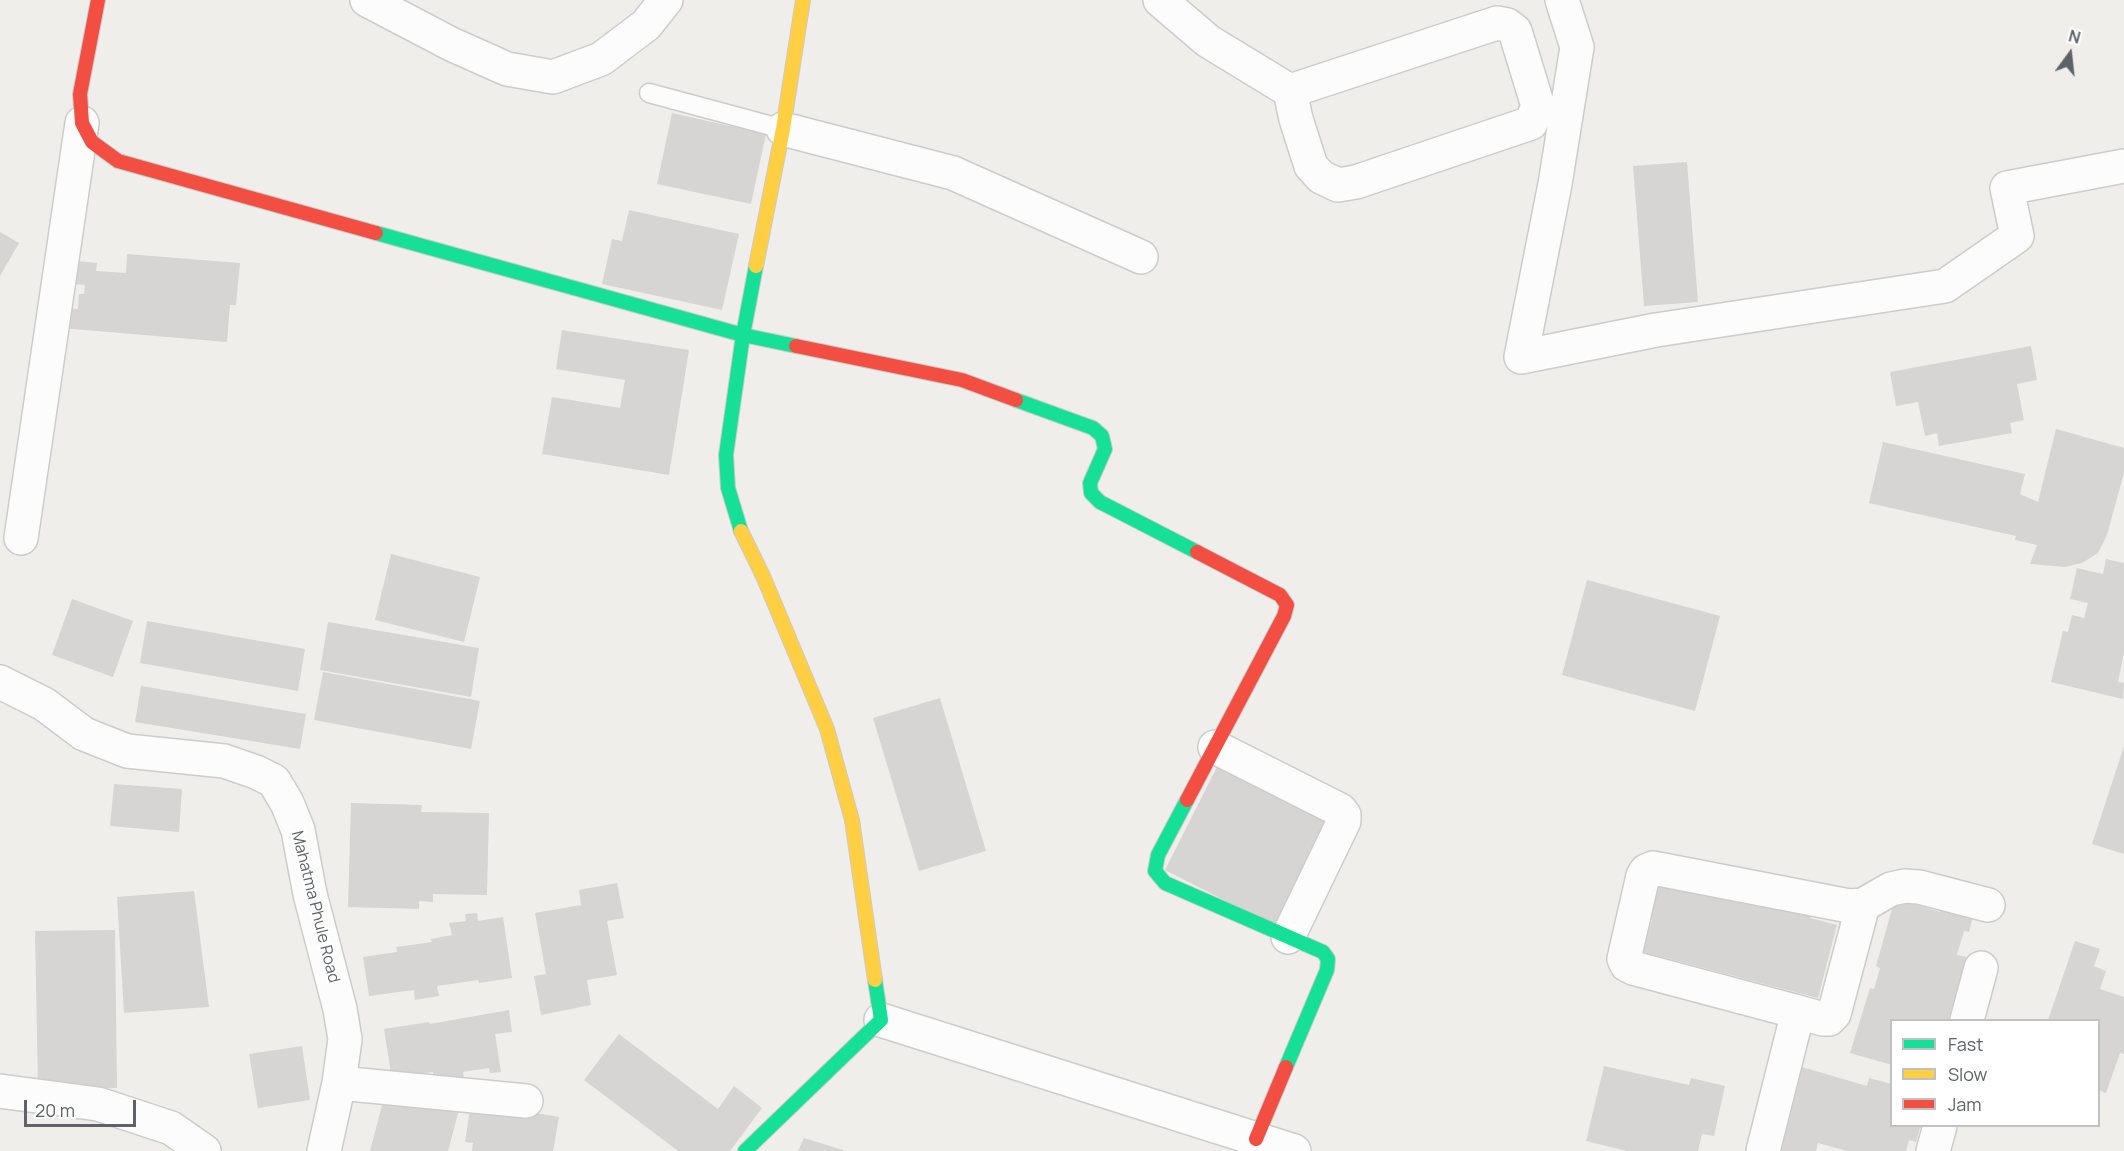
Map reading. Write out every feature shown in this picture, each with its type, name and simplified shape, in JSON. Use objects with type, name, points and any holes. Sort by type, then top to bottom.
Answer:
[{"type":"street","points":[[21,537],[82,123],[80,94],[98,0]]},
{"type":"street","points":[[367,0],[451,44],[507,69],[553,77],[602,59],[646,25],[666,0]]},
{"type":"street","points":[[803,0],[783,129],[743,335],[726,455],[728,488],[738,524],[763,576],[828,729],[852,820],[881,1020]]},
{"type":"street","points":[[1160,0],[1208,41],[1290,91],[1311,166],[1321,177],[1338,185],[1356,182],[1530,123],[1536,115],[1538,106],[1515,31],[1507,24],[1497,23],[1290,91]]},
{"type":"street","points":[[1562,0],[1577,47],[1555,184],[1521,357],[1656,330],[1945,286],[2017,236],[2007,188],[2124,166]]},
{"type":"street","points":[[82,123],[92,142],[118,161],[743,335],[962,380],[1093,428],[1102,436],[1106,448],[1090,483],[1091,493],[1100,502],[1280,595],[1287,605],[1284,616],[1158,855],[1155,871],[1165,883],[1323,952],[1328,959],[1328,970],[1256,1139]]},
{"type":"street","points":[[783,129],[953,173],[1141,257]]},
{"type":"street","name":"Mahatma Phule Road","points":[[0,682],[44,704],[84,734],[127,751],[224,761],[256,772],[273,781],[287,804],[298,830],[310,894],[340,1009],[345,1039],[339,1083],[324,1151]]},
{"type":"street","points":[[1215,747],[1340,810],[1344,815],[1344,821],[1288,937]]},
{"type":"street","points":[[1863,905],[1834,1014],[1829,1019],[1633,968],[1627,965],[1624,959],[1643,876],[1646,871],[1653,868],[1849,906],[1863,905],[1891,889],[1905,886],[1919,887],[1988,905]]},
{"type":"street","points":[[1967,1019],[1981,968]]},
{"type":"street","points":[[1763,1151],[1798,1012]]},
{"type":"street","points":[[881,1020],[1294,1151]]},
{"type":"street","points":[[745,1151],[881,1020]]},
{"type":"street","points":[[339,1083],[526,1101]]},
{"type":"street","points":[[0,1091],[98,1104],[171,1128],[204,1151]]},
{"type":"street","points":[[1933,1151],[1939,1127]]},
{"type":"lane","points":[[649,93],[783,129]]},
{"type":"building","points":[[672,113],[766,134],[751,204],[657,184]]},
{"type":"building","points":[[1687,162],[1698,302],[1644,306],[1633,166]]},
{"type":"building","points":[[629,210],[739,234],[722,310],[602,284],[612,239],[622,241]]},
{"type":"building","points":[[0,232],[19,243],[0,276]]},
{"type":"building","points":[[127,254],[240,263],[236,305],[230,305],[227,342],[61,328],[62,308],[78,309],[79,294],[84,294],[85,285],[64,283],[66,260],[97,263],[96,271],[126,273]]},
{"type":"building","points":[[562,330],[689,350],[669,475],[542,454],[552,397],[620,408],[625,380],[556,369]]},
{"type":"building","points":[[2031,346],[2037,380],[2017,384],[2024,420],[2010,423],[2012,433],[1939,446],[1937,433],[1925,436],[1918,402],[1896,406],[1890,372]]},
{"type":"building","points":[[2056,429],[2124,448],[2124,473],[2107,535],[2098,553],[2082,563],[2065,567],[2030,564],[2037,545],[2015,540],[2016,536],[1869,503],[1883,442],[2025,474],[2020,494],[2038,502]]},
{"type":"building","points":[[391,554],[480,577],[464,642],[375,620]]},
{"type":"building","points":[[2106,559],[2124,563],[2124,653],[2118,682],[2124,683],[2123,699],[2051,682],[2063,631],[2068,632],[2072,615],[2084,618],[2088,603],[2070,599],[2077,568],[2103,574]]},
{"type":"building","points":[[1587,580],[1720,616],[1695,711],[1562,675]]},
{"type":"building","points":[[72,599],[133,621],[113,677],[52,655]]},
{"type":"building","points":[[147,621],[305,649],[298,691],[140,663]]},
{"type":"building","points":[[328,622],[479,648],[471,697],[320,670]]},
{"type":"building","points":[[323,672],[480,701],[471,749],[314,720]]},
{"type":"building","points":[[141,686],[306,714],[300,749],[135,722]]},
{"type":"building","points":[[940,698],[986,851],[919,871],[873,718]]},
{"type":"building","points":[[2124,746],[2124,854],[2092,844]]},
{"type":"building","points":[[1220,761],[1336,820],[1281,929],[1165,870]]},
{"type":"building","points":[[114,784],[182,789],[179,832],[110,826]]},
{"type":"building","points":[[351,803],[422,805],[421,812],[489,813],[487,895],[433,894],[433,902],[419,901],[419,909],[348,907]]},
{"type":"building","points":[[1655,877],[1812,911],[1810,918],[1837,925],[1818,998],[1636,950],[1641,931],[1648,933],[1652,920],[1644,918]]},
{"type":"building","points":[[617,883],[624,918],[607,921],[617,975],[587,980],[591,1005],[541,1015],[534,976],[546,974],[535,913],[581,905],[579,890]]},
{"type":"building","points":[[194,891],[209,1007],[124,1013],[117,897]]},
{"type":"building","points":[[1895,898],[1940,912],[1944,898],[1974,911],[1969,932],[1964,931],[1957,955],[1966,957],[1962,972],[1969,974],[1960,1007],[1953,1005],[1949,1017],[1956,1019],[1890,1019],[1890,1064],[1850,1053],[1870,988],[1874,989],[1880,968],[1876,966]]},
{"type":"building","points":[[477,913],[478,921],[503,917],[512,978],[437,986],[439,996],[415,1000],[414,990],[369,996],[363,957],[397,952],[396,947],[432,942],[431,939],[452,935],[449,923],[466,921],[465,914]]},
{"type":"building","points":[[115,930],[117,1088],[38,1089],[35,931]]},
{"type":"building","points":[[2075,941],[2100,949],[2094,966],[2106,971],[2100,989],[2124,997],[2124,1054],[2120,1053],[2106,1093],[2100,1091],[2100,1019],[2048,1019]]},
{"type":"building","points":[[509,1010],[512,1032],[495,1034],[501,1072],[490,1073],[489,1068],[463,1072],[464,1078],[435,1082],[433,1072],[411,1075],[400,1088],[398,1072],[391,1073],[384,1029],[429,1022],[430,1024]]},
{"type":"building","points":[[619,1034],[718,1109],[734,1086],[762,1108],[730,1151],[678,1151],[584,1080]]},
{"type":"building","points":[[302,1046],[310,1100],[258,1108],[249,1054]]},
{"type":"building","points":[[1604,1066],[1689,1085],[1691,1078],[1725,1086],[1714,1136],[1702,1134],[1698,1151],[1627,1151],[1586,1141]]},
{"type":"building","points":[[1802,1067],[1867,1086],[1869,1078],[1890,1083],[1890,1127],[1928,1127],[1927,1130],[1920,1128],[1916,1142],[1909,1140],[1906,1151],[1847,1151],[1818,1143],[1816,1151],[1777,1151]]},
{"type":"building","points":[[386,1090],[459,1110],[448,1151],[370,1151]]},
{"type":"building","points":[[470,1109],[523,1118],[524,1111],[559,1117],[553,1151],[472,1151],[473,1143],[465,1142]]},
{"type":"building","points":[[804,1138],[843,1150],[843,1151],[798,1151]]},
{"type":"traffic: fast","points":[[376,233],[743,335],[796,346]]},
{"type":"traffic: fast","points":[[741,531],[728,488],[726,455],[743,335],[756,266]]},
{"type":"traffic: fast","points":[[1016,400],[1093,428],[1102,436],[1105,449],[1090,483],[1091,493],[1100,502],[1197,552]]},
{"type":"traffic: fast","points":[[1187,800],[1158,855],[1155,871],[1165,883],[1323,952],[1328,959],[1327,970],[1286,1067]]},
{"type":"traffic: fast","points":[[745,1151],[881,1020],[875,980]]},
{"type":"traffic: slow","points":[[756,266],[783,129],[803,0]]},
{"type":"traffic: slow","points":[[741,531],[763,576],[827,729],[852,820],[875,980]]},
{"type":"traffic: jam","points":[[98,0],[80,94],[82,123],[92,142],[118,161],[376,233]]},
{"type":"traffic: jam","points":[[796,346],[962,380],[1016,400]]},
{"type":"traffic: jam","points":[[1187,800],[1284,616],[1287,605],[1280,595],[1197,552]]},
{"type":"traffic: jam","points":[[1256,1139],[1286,1067]]}]
